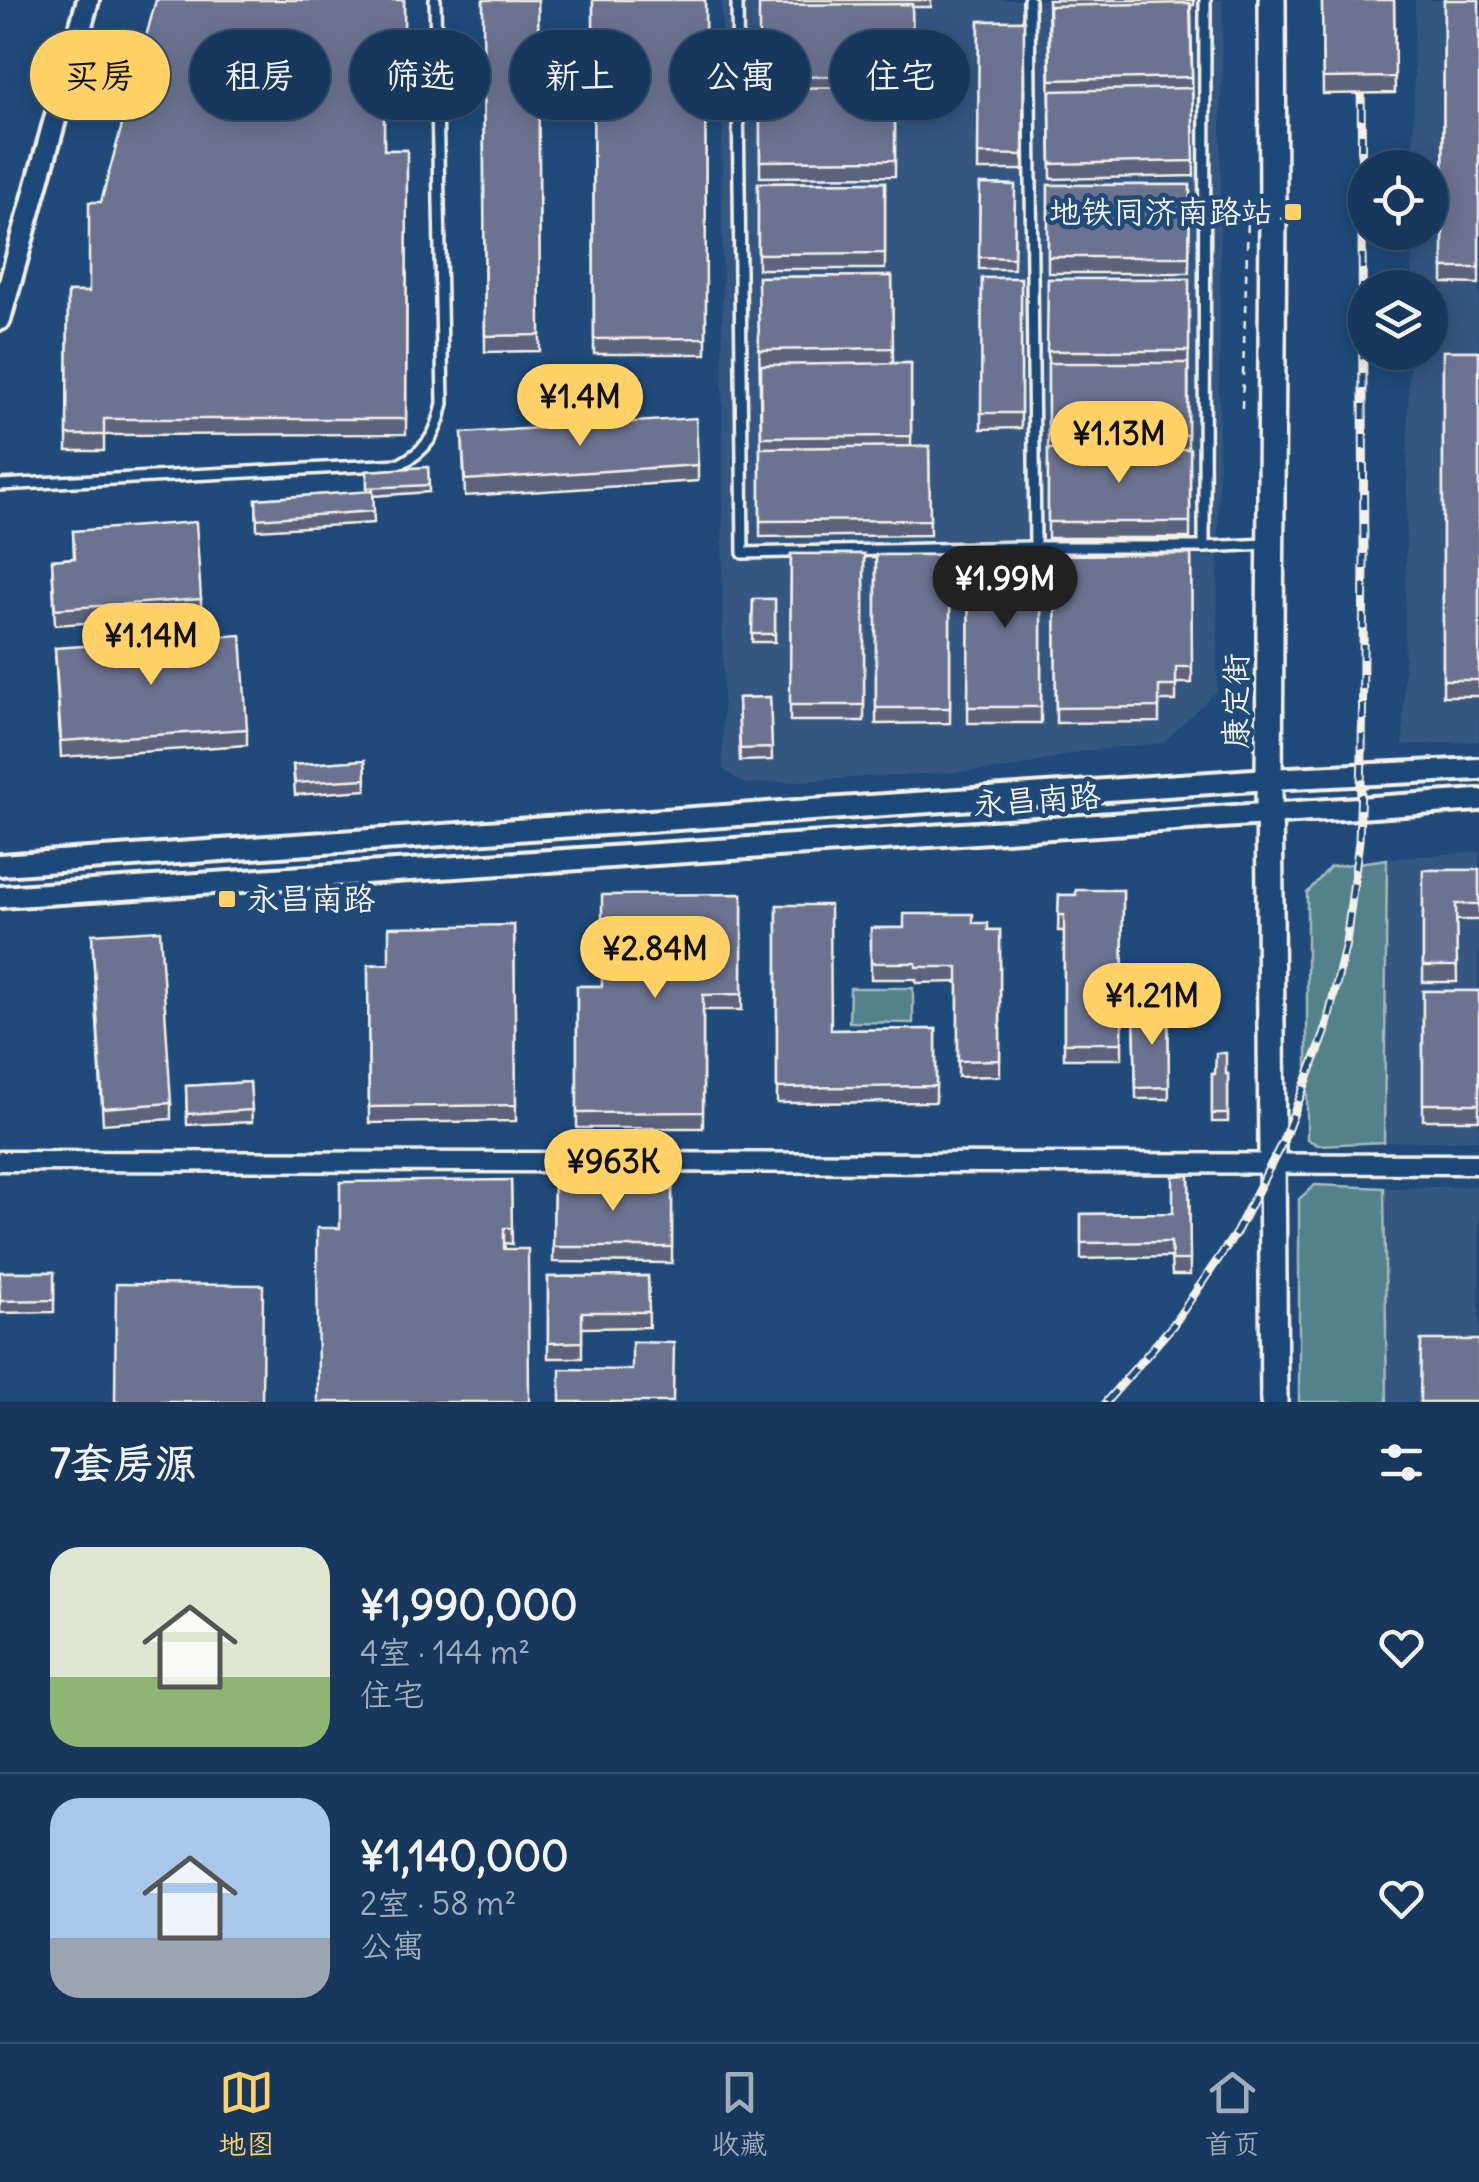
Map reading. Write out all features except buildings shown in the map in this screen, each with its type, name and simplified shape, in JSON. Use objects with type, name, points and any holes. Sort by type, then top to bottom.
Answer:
[{"type":"main road","name":"康定街","points":[[1272,0],[1274,210],[1268,779],[1274,1402]]},
{"type":"street","points":[[0,319],[88,0]]},
{"type":"street","name":"永昌南路","points":[[0,865],[1268,779],[1479,769]]},
{"type":"street","name":"永昌南路","points":[[0,897],[1479,800]]},
{"type":"street","points":[[0,1162],[1479,1164]]},
{"type":"lane","points":[[0,485],[400,464],[420,454],[439,424],[443,403],[435,0]]},
{"type":"lane","points":[[737,0],[744,553],[1269,544]]},
{"type":"lane","points":[[1029,0],[1035,547]]},
{"type":"lane","points":[[1204,548],[1205,0]]},
{"type":"path","points":[[1242,408],[1248,218],[1306,219]]},
{"type":"shaded area","points":[[722,0],[1222,0],[1217,691],[1163,743],[1083,751],[1009,769],[745,784],[723,769],[722,120],[810,120],[810,30],[722,30]]},
{"type":"shaded area","points":[[1415,0],[1479,0],[1479,741],[1403,745],[1409,370],[1448,370],[1448,270],[1411,270],[1412,250],[1448,250],[1448,150],[1413,150]]},
{"type":"shaded area","points":[[1479,851],[1479,1140],[1384,1142],[1387,859]]},
{"type":"shaded area","points":[[1479,1186],[1479,1402],[1387,1402],[1384,1188]]},
{"type":"green space","points":[[1387,859],[1384,1142],[1318,1145],[1307,1139],[1307,893],[1330,867]]},
{"type":"green space","points":[[850,988],[913,988],[913,1023],[849,1022]]},
{"type":"green space","points":[[1315,1185],[1384,1188],[1387,1402],[1299,1402],[1299,1199]]},
{"type":"railway","points":[[1106,1402],[1173,1325],[1236,1233],[1283,1141],[1325,1033],[1346,943],[1359,841],[1362,756],[1361,65]]},
{"type":"place","name":"地铁同济南路站","points":[[1293,212]]},
{"type":"place","name":"永昌南路","points":[[227,899]]}]
